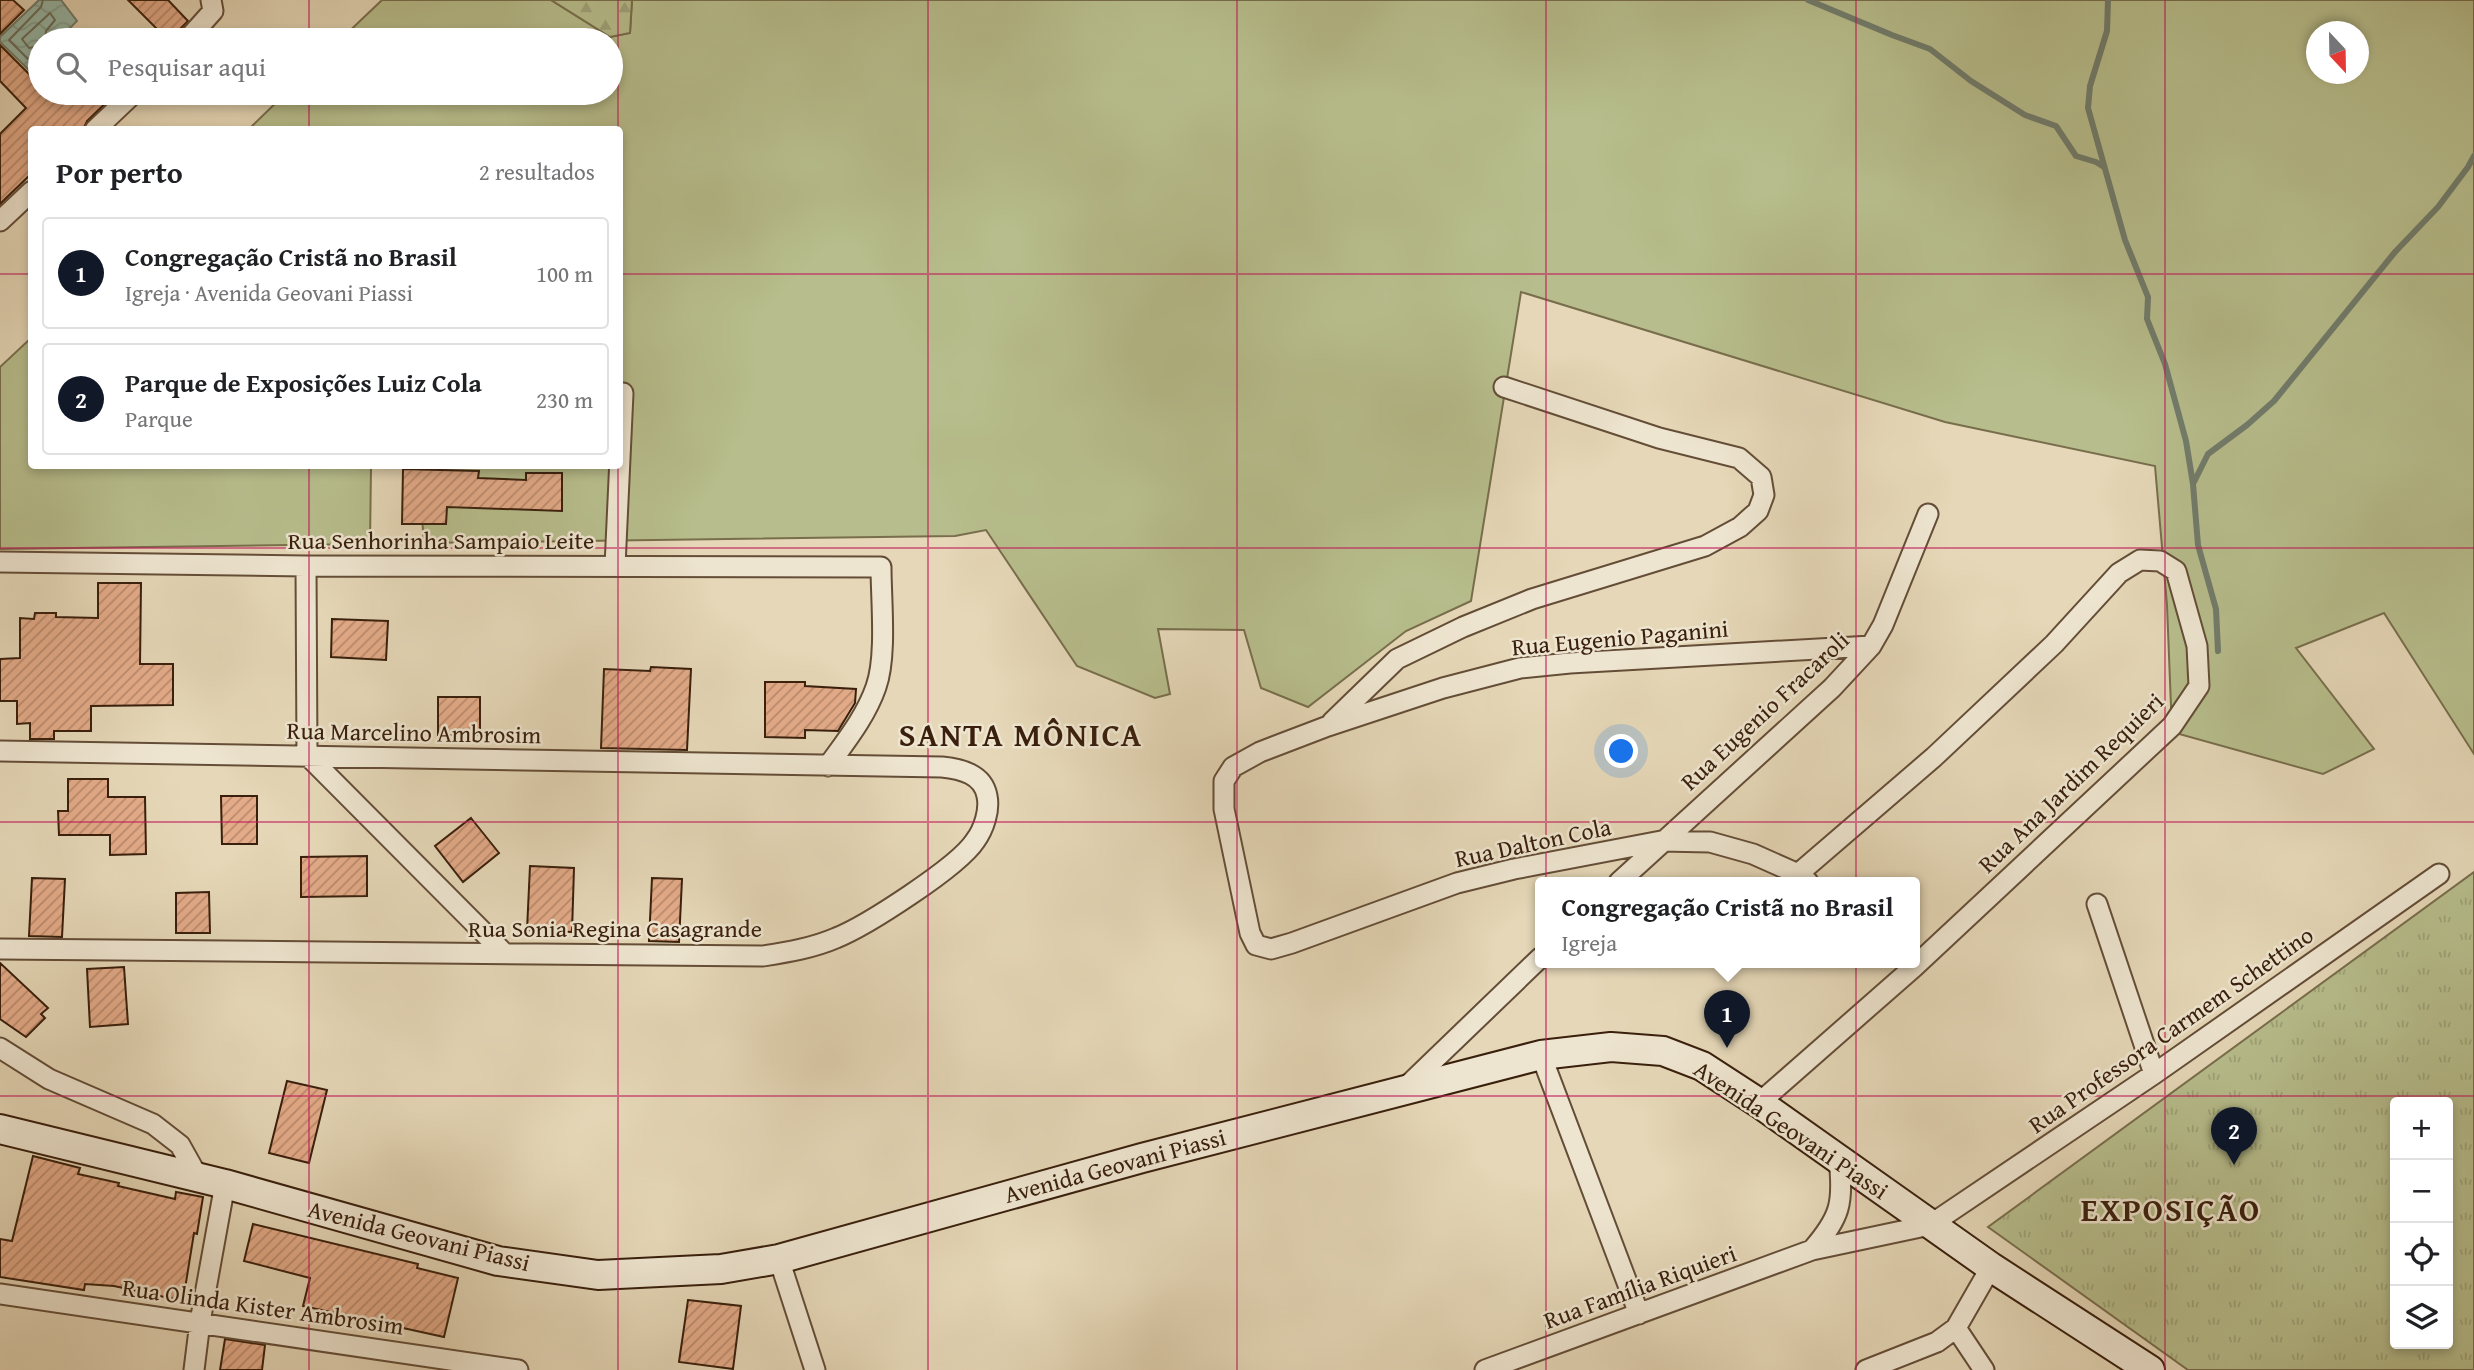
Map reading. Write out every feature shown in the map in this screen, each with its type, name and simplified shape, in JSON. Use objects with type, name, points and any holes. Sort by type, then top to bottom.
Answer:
[{"type":"main road","name":"Avenida Geovani Piassi","points":[[0,1129],[212,1182],[498,1261],[598,1275],[721,1269],[779,1259],[1142,1158],[1541,1055],[1611,1047],[1663,1051],[1702,1066],[1759,1103],[1990,1267],[2150,1370]]},
{"type":"street","points":[[198,28],[210,15],[212,3]]},
{"type":"street","points":[[99,126],[121,105]]},
{"type":"street","points":[[0,221],[28,195]]},
{"type":"street","points":[[1328,726],[1397,659],[1463,627],[1532,599],[1705,546],[1740,527],[1758,511],[1764,495],[1761,477],[1739,458],[1659,438],[1504,387]]},
{"type":"street","points":[[615,566],[619,469]]},
{"type":"street","name":"Rua Eugenio Fracaroli","points":[[1624,877],[1832,688],[1871,646],[1884,625],[1928,514]]},
{"type":"street","name":"Rua Ana Jardim Requieri","points":[[1804,877],[2053,644],[2119,573],[2140,560],[2160,561],[2176,571],[2197,646],[2199,687],[2172,726],[1920,956]]},
{"type":"street","name":"Rua Senhorinha Sampaio Leite","points":[[0,562],[306,566],[881,567],[882,645],[877,685],[863,716],[828,766]]},
{"type":"street","points":[[306,566],[307,755],[504,953]]},
{"type":"street","name":"Rua Eugenio Paganini","points":[[1271,948],[1256,945],[1250,933],[1224,809],[1224,781],[1233,767],[1260,752],[1443,688],[1520,668],[1871,646]]},
{"type":"street","name":"Rua Marcelino Ambrosim","points":[[0,751],[828,766]]},
{"type":"street","name":"Rua Sonia Regina Casagrande","points":[[0,949],[763,956],[799,950],[836,938],[914,891],[958,860],[976,841],[986,820],[988,800],[985,788],[978,779],[962,769],[942,766],[828,766]]},
{"type":"street","name":"Rua Dalton Cola","points":[[1271,948],[1292,943],[1457,883],[1514,869],[1661,841],[1710,842],[1753,854],[1801,877]]},
{"type":"street","name":"Rua Professora Carmem Schettino","points":[[1930,1225],[2154,1074],[2439,874]]},
{"type":"street","points":[[2097,904],[2154,1074]]},
{"type":"street","points":[[1403,1090],[1535,963]]},
{"type":"street","name":"Rua Ana Jardim Requieri","points":[[1759,1103],[1907,968]]},
{"type":"street","points":[[0,1048],[49,1079],[153,1124],[180,1145],[212,1182],[194,1370]]},
{"type":"street","points":[[1541,1055],[1639,1314]]},
{"type":"street","points":[[1812,1250],[1839,1212],[1842,1182],[1839,1160]]},
{"type":"street","name":"Rua Família Riquieri","points":[[1485,1370],[1812,1250],[1930,1225]]},
{"type":"street","points":[[779,1259],[815,1370]]},
{"type":"street","points":[[1866,1370],[1937,1342],[1956,1328],[1990,1267]]},
{"type":"street","name":"Rua Olinda Kister Ambrosim","points":[[0,1294],[518,1370]]},
{"type":"street","points":[[1956,1328],[1984,1370]]},
{"type":"green space","points":[[382,0],[551,0],[596,28],[353,28]]},
{"type":"green space","points":[[551,0],[632,0],[630,33],[623,34],[623,28],[596,28]]},
{"type":"green space","points":[[632,0],[2474,0],[2474,754],[2384,613],[2296,648],[2374,749],[2323,774],[2172,732],[2167,605],[2155,466],[1945,422],[1521,292],[1471,601],[1406,631],[1308,707],[1261,688],[1244,630],[1158,629],[1170,694],[1155,698],[1077,666],[986,530],[955,536],[424,543],[418,469],[623,469],[623,126],[252,126],[274,105],[623,105],[623,34],[630,33]]},
{"type":"green space","points":[[28,341],[28,469],[371,469],[370,544],[0,549],[0,367]]},
{"type":"green space","points":[[2474,872],[2474,1370],[2188,1370],[1988,1227]]},
{"type":"water","points":[[39,0],[61,0],[77,21],[70,28],[28,28],[28,69],[0,42],[0,37]]},
{"type":"building","points":[[0,0],[13,0],[24,10],[0,34]]},
{"type":"building","points":[[128,0],[168,0],[188,21],[181,28],[156,28]]},
{"type":"building","points":[[0,45],[28,73],[28,105],[104,105],[85,126],[28,126],[28,177],[0,204],[0,134],[26,108],[0,81]]},
{"type":"building","points":[[403,469],[479,471],[478,478],[526,480],[526,473],[562,473],[562,511],[447,507],[446,524],[402,524]]},
{"type":"building","points":[[98,583],[141,583],[140,664],[173,664],[173,705],[91,706],[91,731],[54,731],[54,739],[30,739],[30,723],[17,724],[17,701],[0,701],[0,659],[20,658],[20,618],[34,619],[35,613],[56,613],[56,617],[98,618]]},
{"type":"building","points":[[332,619],[388,621],[386,660],[331,657]]},
{"type":"building","points":[[651,667],[691,669],[687,750],[601,748],[604,669],[650,671]]},
{"type":"building","points":[[765,682],[805,682],[805,686],[856,689],[855,703],[838,731],[805,730],[805,738],[765,737]]},
{"type":"building","points":[[438,697],[480,697],[480,735],[438,735]]},
{"type":"building","points":[[68,779],[108,779],[108,797],[145,797],[146,854],[110,855],[110,835],[59,835],[58,811],[68,811]]},
{"type":"building","points":[[221,796],[257,796],[257,844],[222,844]]},
{"type":"building","points":[[471,818],[499,853],[463,882],[435,846]]},
{"type":"building","points":[[367,856],[367,896],[301,897],[301,857]]},
{"type":"building","points":[[530,866],[574,868],[572,932],[527,930]]},
{"type":"building","points":[[32,878],[65,879],[62,937],[29,936]]},
{"type":"building","points":[[652,878],[682,879],[679,942],[649,941]]},
{"type":"building","points":[[209,892],[210,933],[176,933],[176,893]]},
{"type":"building","points":[[0,963],[48,1008],[41,1014],[45,1018],[26,1037],[0,1019]]},
{"type":"building","points":[[124,967],[128,1024],[90,1027],[87,969]]},
{"type":"building","points":[[287,1081],[327,1090],[309,1163],[269,1153]]},
{"type":"building","points":[[33,1156],[80,1168],[78,1174],[119,1183],[118,1186],[175,1199],[176,1192],[203,1197],[183,1301],[114,1286],[85,1284],[84,1290],[0,1277],[0,1239],[12,1241]]},
{"type":"building","points":[[253,1224],[418,1264],[417,1268],[458,1278],[444,1337],[303,1306],[310,1278],[244,1261]]},
{"type":"building","points":[[688,1300],[741,1306],[733,1369],[679,1362]]},
{"type":"building","points":[[225,1339],[265,1345],[262,1370],[220,1370]]},
{"type":"waterway","points":[[1808,0],[1930,49],[1971,81],[2025,115],[2056,126],[2076,156],[2104,167]]},
{"type":"waterway","points":[[2108,0],[2107,31],[2090,86],[2088,108],[2125,240],[2148,297],[2147,319],[2165,364],[2186,441],[2198,545],[2216,609],[2218,651]]},
{"type":"waterway","points":[[2194,482],[2208,454],[2274,401],[2395,252],[2438,207],[2474,156]]},
{"type":"place","name":"Congregação Cristã no Brasil","points":[[1727,1048]]},
{"type":"place","name":"Parque de Exposições Luiz Cola","points":[[2234,1165]]},
{"type":"district","name":"SANTA MÔNICA","points":[[1021,735]]},
{"type":"district","name":"EXPOSIÇÃO","points":[[2171,1210]]}]
